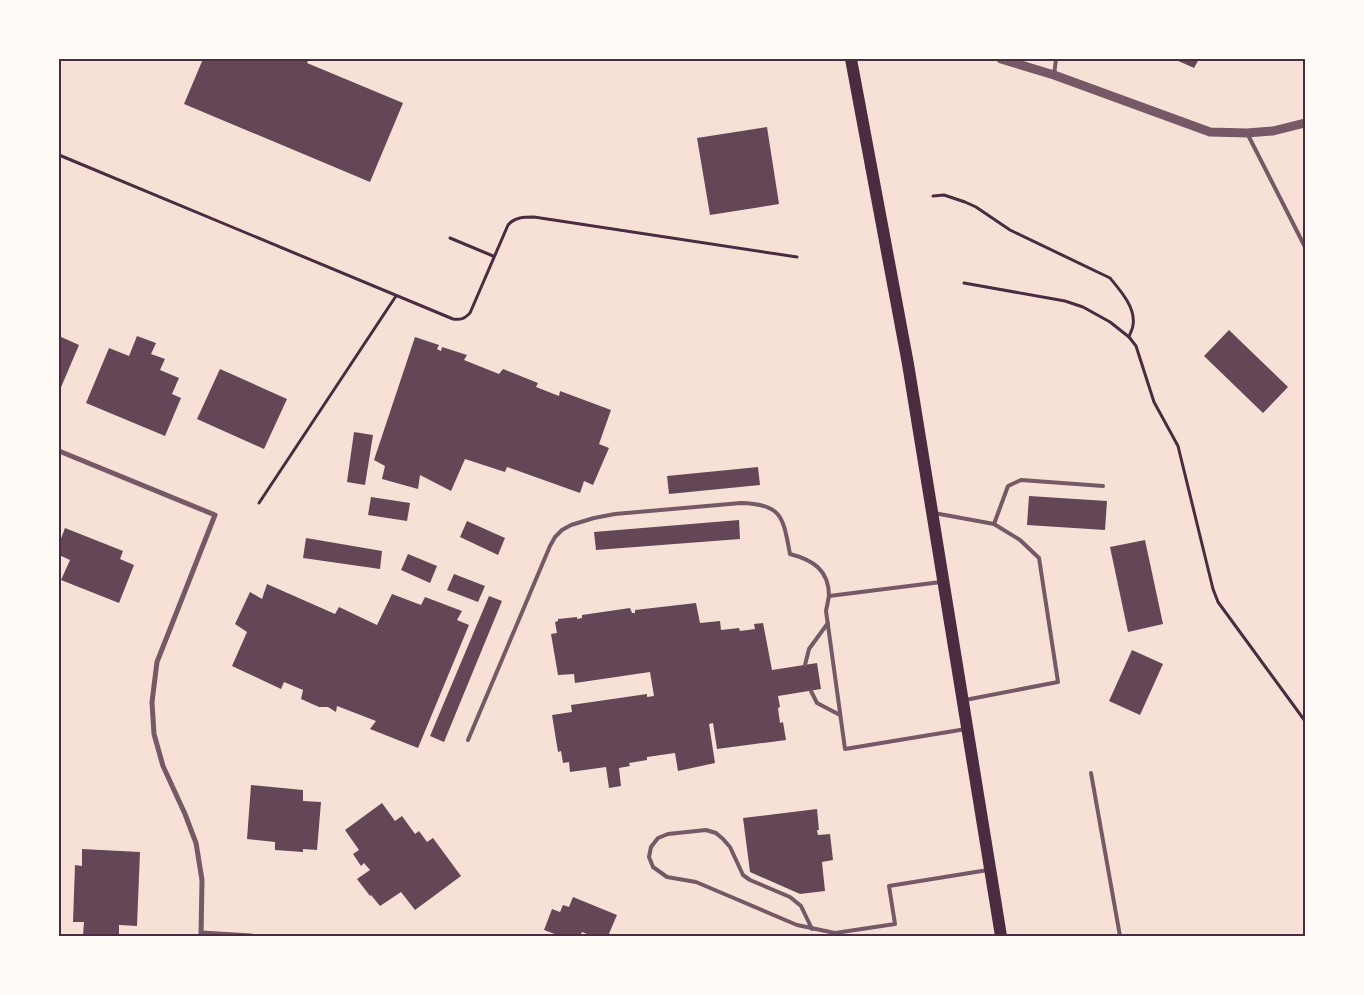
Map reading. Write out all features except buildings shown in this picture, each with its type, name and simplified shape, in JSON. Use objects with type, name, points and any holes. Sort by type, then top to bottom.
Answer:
[{"type":"main road","points":[[851,59],[908,364],[1001,936]]},
{"type":"street","points":[[1001,59],[1054,75],[1210,132],[1247,133],[1273,131],[1305,123]]},
{"type":"street","points":[[59,451],[215,515],[157,662],[152,702],[154,734],[163,766],[196,843],[202,880],[201,935],[251,936]]},
{"type":"lane","points":[[1054,75],[1056,59]]},
{"type":"lane","points":[[1247,133],[1305,247]]},
{"type":"lane","points":[[994,524],[1008,486],[1021,480],[1103,486]]},
{"type":"lane","points":[[468,740],[550,546],[562,530],[582,521],[615,514],[741,502],[755,503],[768,507],[778,513],[784,522],[790,554],[814,564],[822,571],[827,580],[829,596],[826,611],[845,749],[967,729]]},
{"type":"lane","points":[[932,513],[994,524],[1020,540],[1039,558],[1058,682],[962,700]]},
{"type":"lane","points":[[829,596],[943,582]]},
{"type":"lane","points":[[805,665],[809,649],[828,623]]},
{"type":"lane","points":[[811,691],[817,703],[841,716]]},
{"type":"lane","points":[[1091,773],[1120,936]]},
{"type":"lane","points":[[812,928],[801,906],[790,897],[750,880],[743,875],[730,847],[724,838],[716,833],[699,830],[668,834],[654,842],[649,852],[649,858],[653,867],[667,877],[696,882],[797,925],[835,934],[895,924],[889,886],[990,870]]},
{"type":"path","points":[[59,155],[396,296],[453,319],[460,320],[466,318],[470,313],[493,256],[508,225],[513,220],[534,217],[797,257]]},
{"type":"path","points":[[933,196],[944,195],[965,202],[1010,230],[1110,278],[1120,289],[1130,307],[1134,324],[1129,337]]},
{"type":"path","points":[[450,238],[493,256]]},
{"type":"path","points":[[964,283],[1065,301],[1083,307],[1110,322],[1129,337],[1136,346],[1154,402],[1178,446],[1213,589],[1218,602],[1305,721]]},
{"type":"path","points":[[259,503],[396,296]]}]
